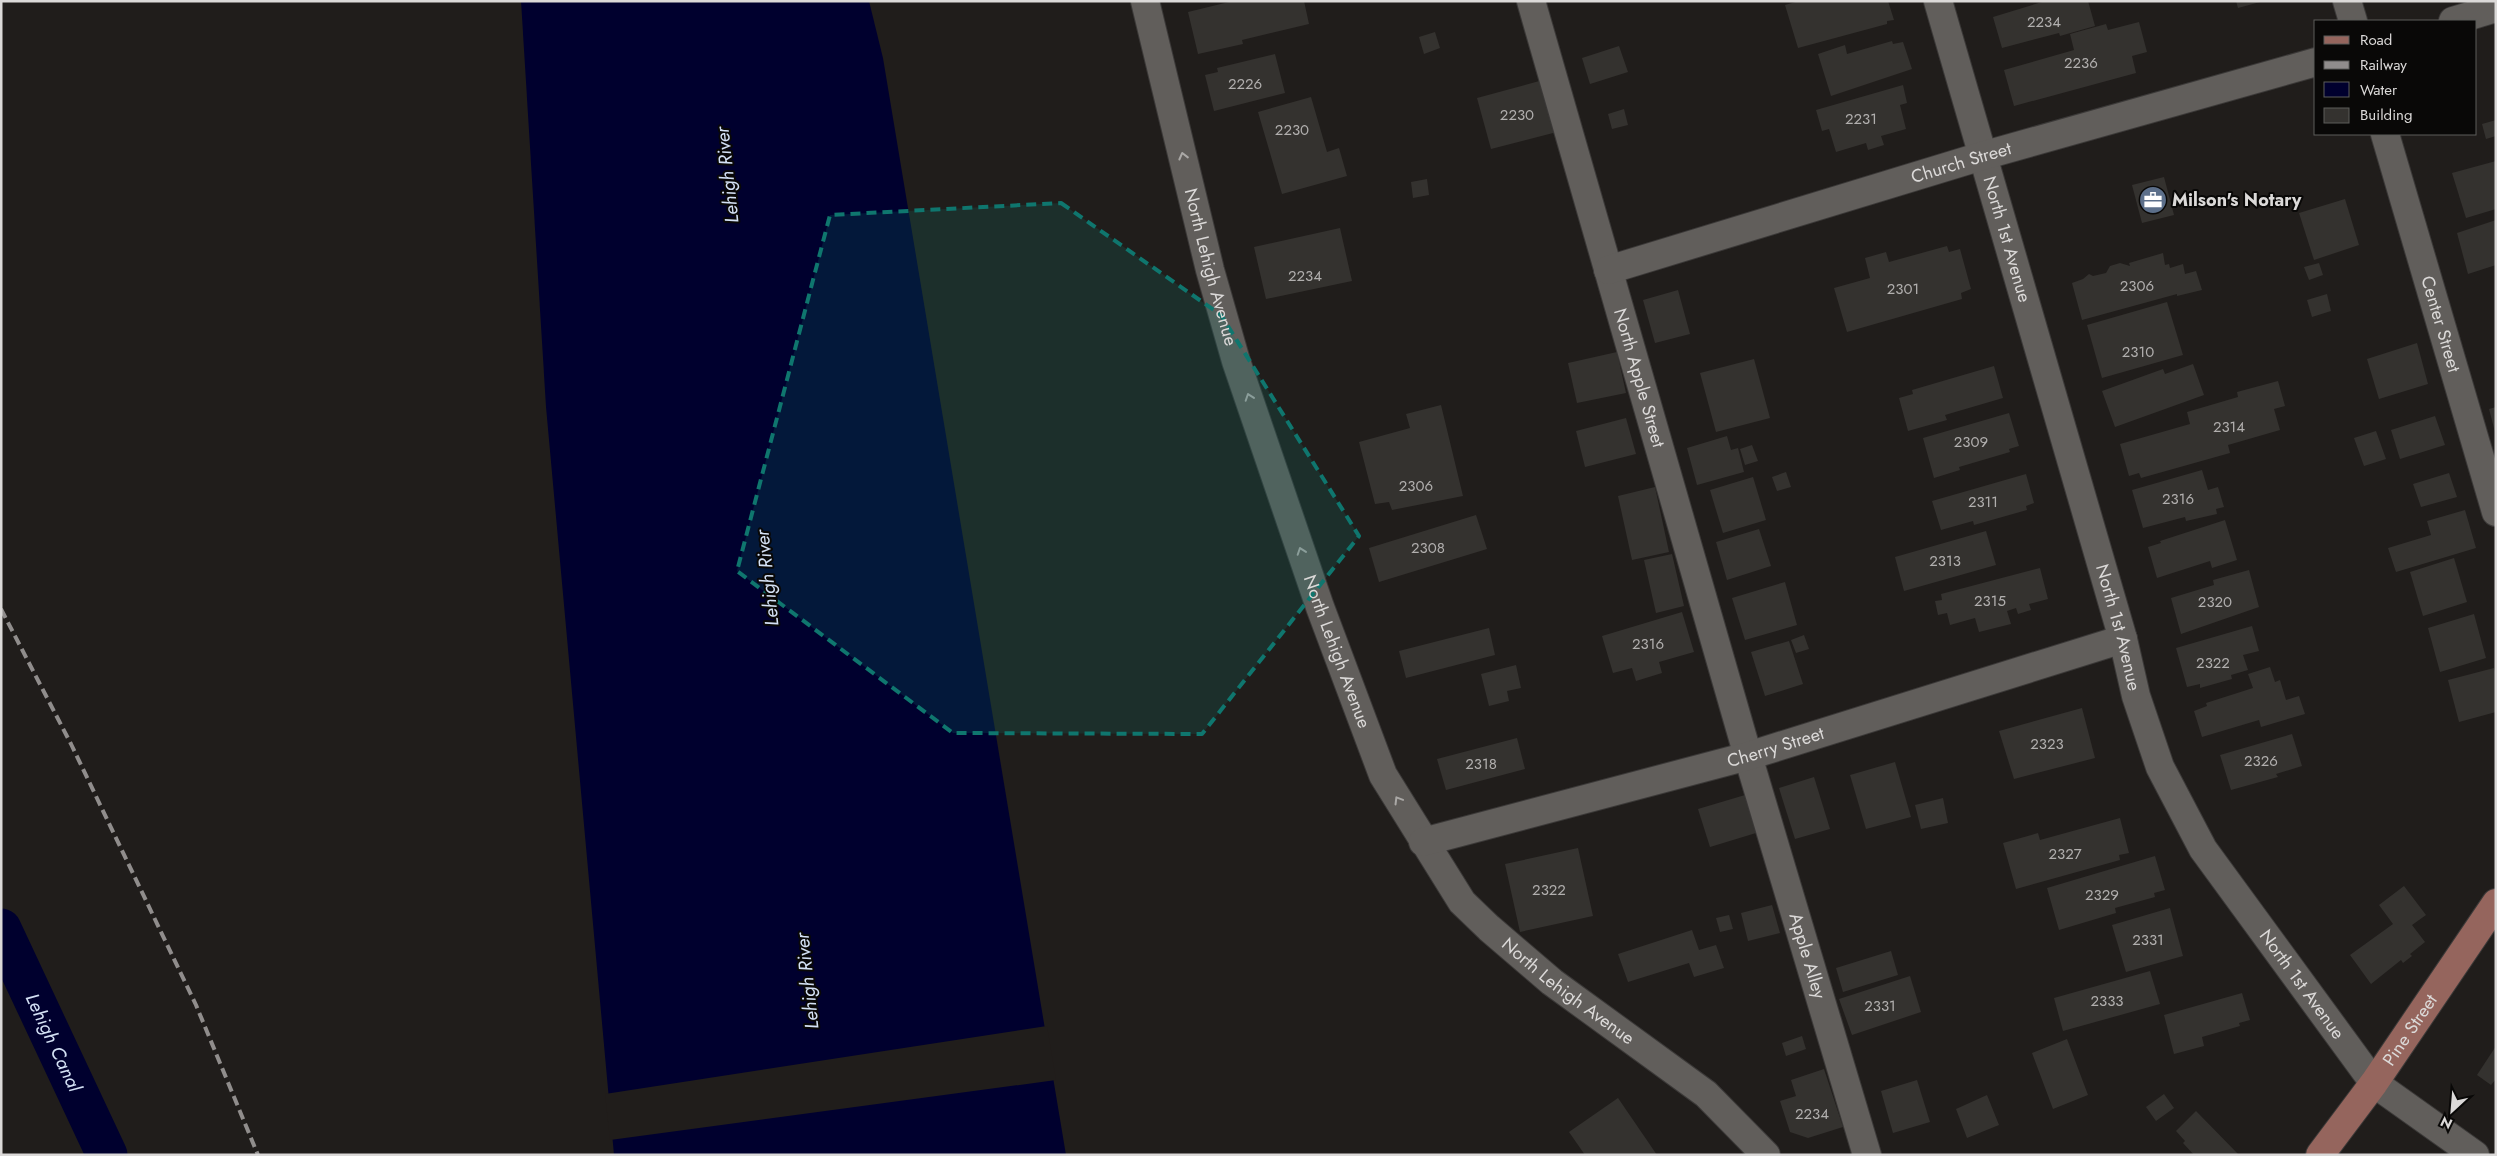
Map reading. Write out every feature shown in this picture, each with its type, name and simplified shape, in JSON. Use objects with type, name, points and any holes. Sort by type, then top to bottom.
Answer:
[{"type":"main road","name":"Pine Street","points":[[2320,1155],[2374,1083],[2496,902]]},
{"type":"street","name":"North Lehigh Avenue","points":[[1146,1],[1210,270],[1236,360],[1320,607],[1383,775],[1462,902],[1488,928],[1552,982],[1706,1094],[1766,1155]]},
{"type":"street","name":"North Apple Street","points":[[1532,1],[1748,756]]},
{"type":"street","name":"North 1st Avenue","points":[[1938,1],[2123,639],[2136,696],[2160,768],[2203,849],[2374,1083],[2475,1155]]},
{"type":"street","points":[[2347,1],[2353,20]]},
{"type":"street","points":[[2456,20],[2496,8]]},
{"type":"street","name":"Church Street","points":[[1608,270],[1982,156],[2314,63]]},
{"type":"street","name":"Center Street","points":[[2385,135],[2496,512]]},
{"type":"street","name":"Cherry Street","points":[[1424,842],[1748,756],[2123,639]]},
{"type":"street","name":"Apple Alley","points":[[1748,756],[1867,1155]]},
{"type":"highlighted area","points":[[1061,203],[1221,315],[1359,536],[1202,734],[953,733],[737,571],[830,215]]},
{"type":"water","name":"Lehigh River","points":[[521,1],[869,1],[883,58],[1066,1155],[614,1155],[546,407]]},
{"type":"pier","points":[[1047,1026],[1056,1080],[610,1140],[605,1094]]},
{"type":"building","points":[[1233,1],[1304,1],[1309,24],[1242,40],[1243,44],[1198,54],[1188,12]]},
{"type":"building","points":[[1799,1],[1888,1],[1894,20],[1887,21],[1887,24],[1798,48],[1785,5]]},
{"type":"building","points":[[2045,1],[2088,1],[2095,26],[2060,36],[2059,33],[2002,48],[1993,17]]},
{"type":"building","points":[[2236,1],[2260,1],[2260,2],[2238,8]]},
{"type":"building","points":[[2139,22],[2147,52],[2132,56],[2136,73],[2014,106],[2004,70],[2074,50],[2070,34],[2106,24],[2108,30]]},
{"type":"building","points":[[1435,32],[1440,48],[1424,54],[1419,37]]},
{"type":"building","points":[[1892,41],[1893,44],[1903,42],[1912,69],[1831,96],[1818,54],[1845,45],[1847,54]]},
{"type":"building","points":[[1619,46],[1628,72],[1590,84],[1582,58]]},
{"type":"building","points":[[1275,54],[1285,93],[1214,111],[1205,75],[1218,72],[1217,68]]},
{"type":"building","points":[[1543,80],[1557,132],[1491,149],[1477,98]]},
{"type":"building","points":[[1903,85],[1907,103],[1900,105],[1906,129],[1881,136],[1884,145],[1868,150],[1866,143],[1836,152],[1829,129],[1822,131],[1816,110]]},
{"type":"building","points":[[1311,97],[1327,152],[1339,148],[1347,176],[1282,194],[1258,112]]},
{"type":"building","points":[[1624,109],[1628,125],[1612,129],[1608,114]]},
{"type":"building","points":[[2496,120],[2496,136],[2486,139],[2482,124]]},
{"type":"building","points":[[2496,161],[2496,209],[2466,218],[2452,173]]},
{"type":"building","name":"Milson's Notary","points":[[2164,177],[2174,215],[2142,223],[2132,185]]},
{"type":"building","points":[[1427,179],[1429,195],[1413,198],[1411,182]]},
{"type":"building","points":[[2345,199],[2359,245],[2314,260],[2299,213]]},
{"type":"building","points":[[2496,220],[2496,265],[2468,274],[2457,233]]},
{"type":"building","points":[[1340,228],[1352,281],[1266,299],[1254,247]]},
{"type":"building","points":[[1947,246],[1949,252],[1960,249],[1971,289],[1961,293],[1962,299],[1847,332],[1834,288],[1870,278],[1865,258],[1886,252],[1889,262]]},
{"type":"building","points":[[2163,253],[2165,265],[2169,264],[2170,268],[2183,264],[2185,274],[2196,271],[2202,290],[2177,296],[2177,294],[2082,320],[2072,283],[2083,279],[2089,274],[2093,276],[2106,273],[2110,266],[2120,263],[2130,266],[2129,263]]},
{"type":"building","points":[[2319,263],[2323,275],[2309,280],[2304,267]]},
{"type":"building","points":[[1678,290],[1690,334],[1655,343],[1643,300]]},
{"type":"building","points":[[2327,294],[2331,311],[2312,317],[2307,300]]},
{"type":"building","points":[[2167,302],[2183,355],[2102,378],[2087,325]]},
{"type":"building","points":[[2417,343],[2428,384],[2379,399],[2367,359]]},
{"type":"building","points":[[1617,352],[1626,393],[1577,403],[1568,363]]},
{"type":"building","points":[[1754,359],[1770,418],[1716,432],[1700,373]]},
{"type":"building","points":[[2193,364],[2204,395],[2115,427],[2102,391],[2163,369],[2165,374]]},
{"type":"building","points":[[1994,366],[2003,398],[1945,415],[1947,420],[1908,431],[1899,398],[1913,394],[1912,390]]},
{"type":"building","points":[[2278,381],[2285,406],[2274,409],[2280,430],[2228,445],[2230,453],[2141,478],[2139,473],[2129,476],[2120,444],[2190,424],[2187,412],[2238,397],[2237,392]]},
{"type":"building","points":[[1441,405],[1463,496],[1392,510],[1389,502],[1375,504],[1359,442],[1410,428],[1406,414]]},
{"type":"building","points":[[2496,407],[2496,432],[2495,432],[2489,409]]},
{"type":"building","points":[[2009,413],[2019,446],[2009,449],[2010,452],[1959,467],[1960,470],[1934,478],[1923,438]]},
{"type":"building","points":[[2435,416],[2445,445],[2400,459],[2391,430]]},
{"type":"building","points":[[1626,418],[1636,454],[1585,467],[1576,431]]},
{"type":"building","points":[[2376,431],[2386,459],[2364,466],[2354,438]]},
{"type":"building","points":[[1727,436],[1731,450],[1738,448],[1744,472],[1697,485],[1687,448]]},
{"type":"building","points":[[1752,445],[1758,461],[1745,465],[1740,449]]},
{"type":"building","points":[[2202,470],[2208,490],[2218,487],[2224,507],[2216,509],[2217,514],[2186,521],[2185,517],[2143,528],[2132,490]]},
{"type":"building","points":[[1786,472],[1791,487],[1777,491],[1772,477]]},
{"type":"building","points":[[2449,473],[2457,497],[2421,507],[2413,484]]},
{"type":"building","points":[[2026,474],[2034,503],[2026,506],[2027,510],[1974,525],[1973,521],[1941,530],[1932,501]]},
{"type":"building","points":[[1753,477],[1766,520],[1723,533],[1710,490]]},
{"type":"building","points":[[1655,487],[1669,552],[1632,560],[1618,496]]},
{"type":"building","points":[[2465,510],[2476,548],[2396,572],[2388,548],[2431,535],[2427,521]]},
{"type":"building","points":[[1476,515],[1487,549],[1379,582],[1369,548]]},
{"type":"building","points":[[2225,520],[2237,560],[2212,568],[2210,561],[2157,578],[2148,547],[2161,543],[2160,541]]},
{"type":"building","points":[[1759,529],[1771,566],[1727,580],[1716,542]]},
{"type":"building","points":[[1986,531],[1996,565],[1904,591],[1895,557]]},
{"type":"building","points":[[1672,554],[1684,606],[1656,613],[1644,560]]},
{"type":"building","points":[[2454,558],[2467,602],[2423,616],[2410,572]]},
{"type":"building","points":[[2040,568],[2048,599],[2029,604],[2031,610],[2018,614],[2016,608],[2007,611],[2011,624],[1979,632],[1975,618],[1950,625],[1947,613],[1938,615],[1935,601],[1942,600],[1941,594]]},
{"type":"building","points":[[2249,570],[2259,607],[2181,634],[2171,598],[2214,585],[2213,580]]},
{"type":"building","points":[[1785,582],[1797,625],[1745,640],[1732,598]]},
{"type":"building","points":[[1682,612],[1694,652],[1659,662],[1662,673],[1636,681],[1632,668],[1613,673],[1602,636]]},
{"type":"building","points":[[2474,614],[2486,658],[2440,672],[2428,628]]},
{"type":"building","points":[[2252,626],[2259,651],[2243,655],[2248,670],[2231,675],[2232,679],[2200,688],[2200,684],[2187,687],[2176,648]]},
{"type":"building","points":[[1489,628],[1495,655],[1406,678],[1399,651]]},
{"type":"building","points":[[1804,635],[1809,649],[1796,653],[1791,640]]},
{"type":"building","points":[[1789,641],[1803,684],[1765,696],[1751,652]]},
{"type":"building","points":[[1516,665],[1521,688],[1507,691],[1509,701],[1489,706],[1481,674]]},
{"type":"building","points":[[2270,667],[2275,682],[2280,680],[2286,700],[2299,696],[2305,714],[2261,727],[2259,720],[2202,737],[2194,711],[2207,706],[2206,703],[2253,688],[2248,674]]},
{"type":"building","points":[[2494,668],[2496,675],[2496,712],[2459,722],[2448,680]]},
{"type":"building","points":[[2082,708],[2095,758],[2014,779],[1999,731]]},
{"type":"building","points":[[2292,734],[2302,766],[2276,774],[2278,777],[2231,790],[2220,755]]},
{"type":"building","points":[[1517,738],[1525,769],[1446,790],[1437,759]]},
{"type":"building","points":[[1895,762],[1911,817],[1866,829],[1850,775]]},
{"type":"building","points":[[1814,777],[1830,829],[1795,839],[1779,788]]},
{"type":"building","points":[[1745,795],[1756,833],[1710,847],[1698,809]]},
{"type":"building","points":[[1943,798],[1948,823],[1921,829],[1915,805]]},
{"type":"building","points":[[2120,818],[2129,853],[2119,855],[2120,860],[2016,889],[2003,843],[2038,833],[2040,840]]},
{"type":"building","points":[[1578,848],[1593,916],[1520,932],[1505,864]]},
{"type":"building","points":[[2155,856],[2165,890],[2154,893],[2155,897],[2115,908],[2116,913],[2059,930],[2047,888]]},
{"type":"building","points":[[2404,886],[2426,915],[2412,925],[2425,942],[2410,954],[2412,956],[2403,963],[2401,960],[2371,984],[2350,955],[2393,924],[2379,905]]},
{"type":"building","points":[[1772,905],[1780,933],[1748,941],[1741,913]]},
{"type":"building","points":[[2170,908],[2183,956],[2126,972],[2112,925]]},
{"type":"building","points":[[1729,915],[1733,929],[1720,932],[1716,918]]},
{"type":"building","points":[[1692,930],[1699,950],[1716,945],[1724,968],[1694,977],[1689,963],[1628,982],[1618,954]]},
{"type":"building","points":[[1891,951],[1898,975],[1843,992],[1836,968]]},
{"type":"building","points":[[2150,971],[2160,1004],[2063,1031],[2054,998]]},
{"type":"building","points":[[1910,976],[1921,1012],[1852,1035],[1839,999]]},
{"type":"building","points":[[2242,993],[2250,1020],[2239,1023],[2240,1026],[2202,1037],[2204,1046],[2174,1054],[2164,1015]]},
{"type":"building","points":[[1802,1036],[1806,1049],[1786,1056],[1782,1043]]},
{"type":"building","points":[[2067,1039],[2088,1095],[2053,1109],[2032,1053]]},
{"type":"building","points":[[2496,1046],[2496,1079],[2491,1085],[2477,1075]]},
{"type":"building","points":[[1824,1069],[1843,1127],[1808,1138],[1790,1132],[1780,1101],[1796,1096],[1791,1080]]},
{"type":"building","points":[[1917,1080],[1930,1122],[1893,1133],[1881,1091]]},
{"type":"building","points":[[2164,1094],[2174,1108],[2156,1121],[2146,1107]]},
{"type":"building","points":[[1987,1095],[1999,1125],[1967,1138],[1956,1109]]},
{"type":"building","points":[[1618,1098],[1657,1155],[1585,1155],[1569,1132]]},
{"type":"building","points":[[2196,1111],[2239,1155],[2194,1155],[2183,1143],[2185,1141],[2176,1131]]},
{"type":"waterway","name":"Lehigh Canal","points":[[1,929],[107,1155]]},
{"type":"railway","points":[[1,609],[71,744],[196,1005],[258,1155]]},
{"type":"place","name":"Milson's Notary","points":[[2153,200]]}]
